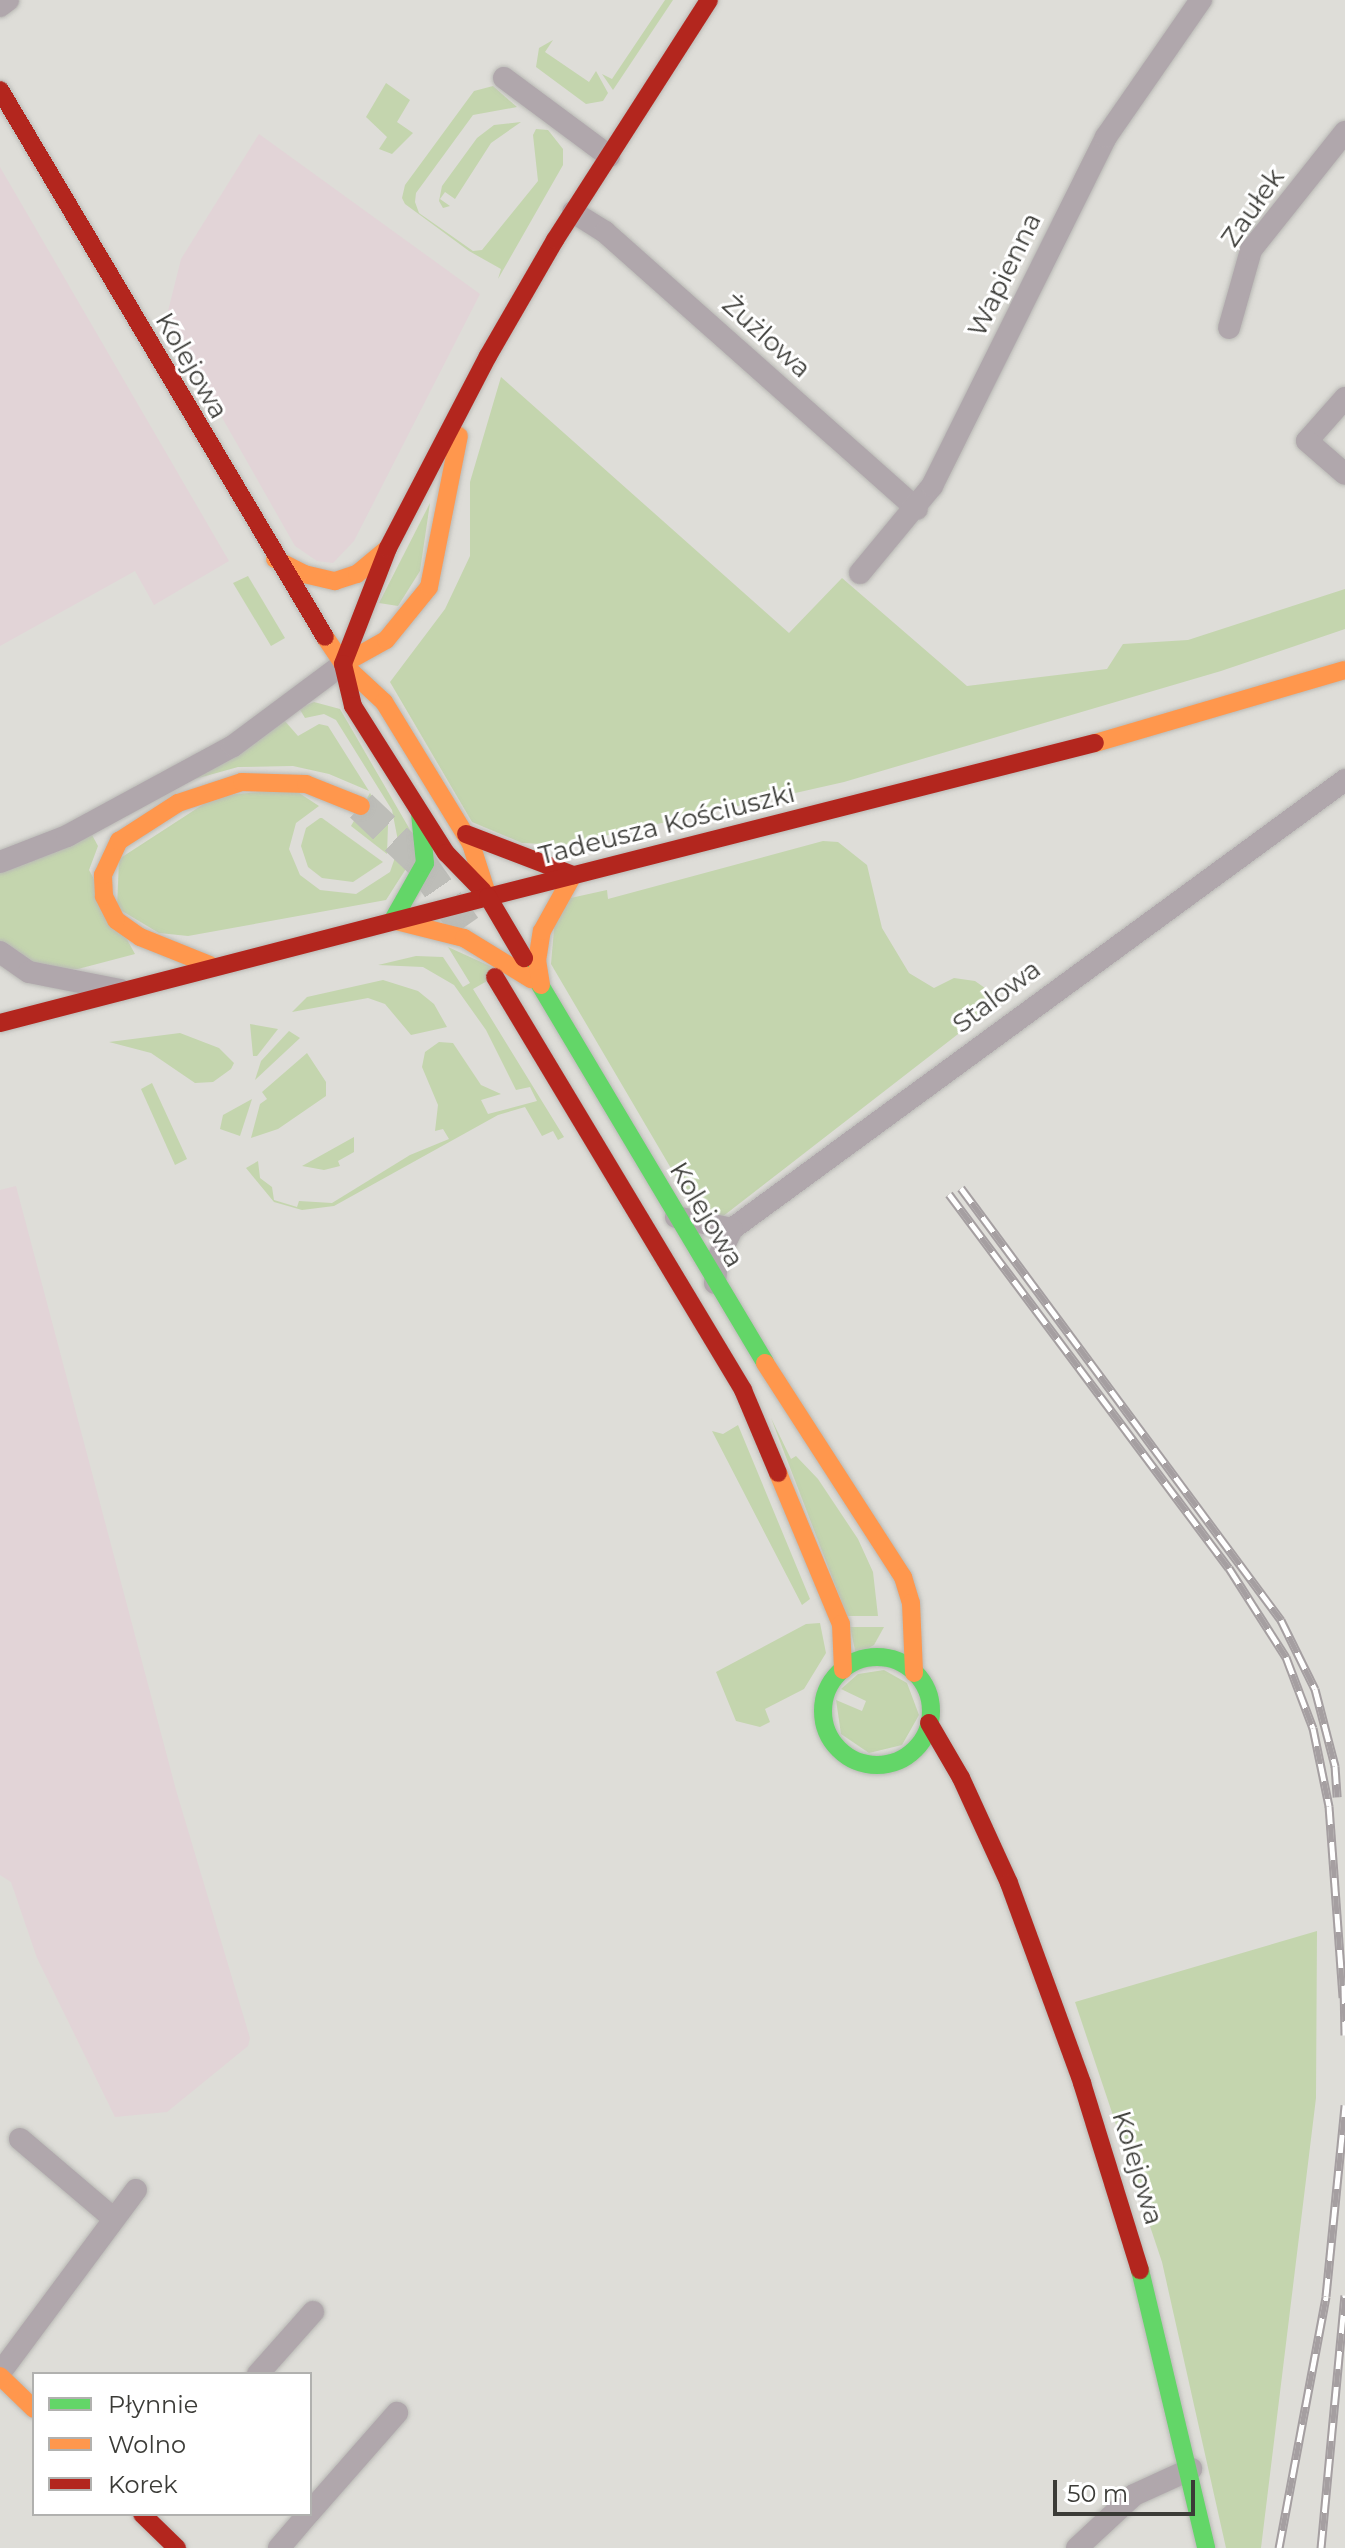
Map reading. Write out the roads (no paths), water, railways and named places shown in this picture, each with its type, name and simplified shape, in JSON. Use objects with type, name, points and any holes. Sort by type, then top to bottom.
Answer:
[{"type":"street","points":[[0,6],[8,0]]},
{"type":"street","points":[[343,664],[388,548],[465,407],[488,356],[573,212],[709,0]]},
{"type":"street","name":"Wapienna","points":[[860,573],[917,509],[1106,137],[1201,0]]},
{"type":"street","points":[[504,78],[609,156]]},
{"type":"street","name":"Kolejowa","points":[[0,90],[275,559],[343,664],[384,702],[466,834],[487,896],[715,1283],[889,1555],[911,1603],[914,1673]]},
{"type":"street","name":"Zaułek","points":[[1229,328],[1251,250],[1345,132]]},
{"type":"street","name":"Żużlowa","points":[[573,212],[605,232],[917,509]]},
{"type":"street","points":[[1345,398],[1307,441],[1345,474]]},
{"type":"street","points":[[0,862],[67,836],[233,746],[343,664],[386,640],[417,608],[434,575],[465,407]]},
{"type":"street","points":[[275,559],[319,580],[346,580],[388,548]]},
{"type":"street","points":[[384,702],[377,663],[386,640]]},
{"type":"street","name":"Kolejowa","points":[[343,664],[353,706],[446,853],[487,896]]},
{"type":"street","name":"Tadeusza Kościuszki","points":[[0,1023],[125,991],[210,965],[1086,746],[1338,676]]},
{"type":"street","name":"Stalowa","points":[[732,1229],[1345,780]]},
{"type":"street","points":[[210,965],[140,937],[116,920],[104,896],[103,875],[119,841],[160,812],[242,782],[306,784],[361,806]]},
{"type":"street","points":[[420,813],[425,863],[393,920],[464,938],[541,988]]},
{"type":"street","points":[[466,834],[573,875],[542,931],[537,961],[541,988]]},
{"type":"street","points":[[0,952],[29,972],[125,991]]},
{"type":"street","points":[[495,977],[743,1390],[841,1624],[843,1670],[824,1699],[830,1738],[862,1763],[899,1760],[919,1744],[929,1723],[926,1690],[914,1673],[876,1658]]},
{"type":"street","points":[[676,1217],[732,1229],[717,1260],[715,1283]]},
{"type":"street","points":[[889,1555],[892,1622]]},
{"type":"street","points":[[843,1670],[876,1658],[887,1641]]},
{"type":"street","name":"Kolejowa","points":[[929,1723],[961,1778],[1018,1905],[1098,2129],[1147,2292],[1191,2469],[1206,2548]]},
{"type":"street","name":"Kolejowa","points":[[899,1760],[930,1770],[977,1818]]},
{"type":"street","points":[[20,2139],[114,2219]]},
{"type":"street","points":[[32,2407],[0,2374],[136,2190]]},
{"type":"street","points":[[260,2372],[313,2312]]},
{"type":"street","points":[[312,2510],[397,2413]]},
{"type":"street","points":[[1077,2548],[1134,2495],[1191,2469]]},
{"type":"street","points":[[144,2516],[177,2548]]},
{"type":"street","points":[[279,2548],[306,2516]]},
{"type":"tunnel","points":[[361,806],[420,862],[465,927]]},
{"type":"railway","points":[[961,1188],[1281,1620],[1315,1689],[1335,1766],[1337,1797]]},
{"type":"railway","points":[[949,1194],[1229,1568],[1286,1657],[1313,1728],[1329,1806],[1343,1997]]},
{"type":"railway","points":[[1344,1985],[1345,2035]]},
{"type":"railway","points":[[1279,2548],[1326,2296],[1345,2105]]},
{"type":"railway","points":[[1321,2548],[1345,2295]]}]
